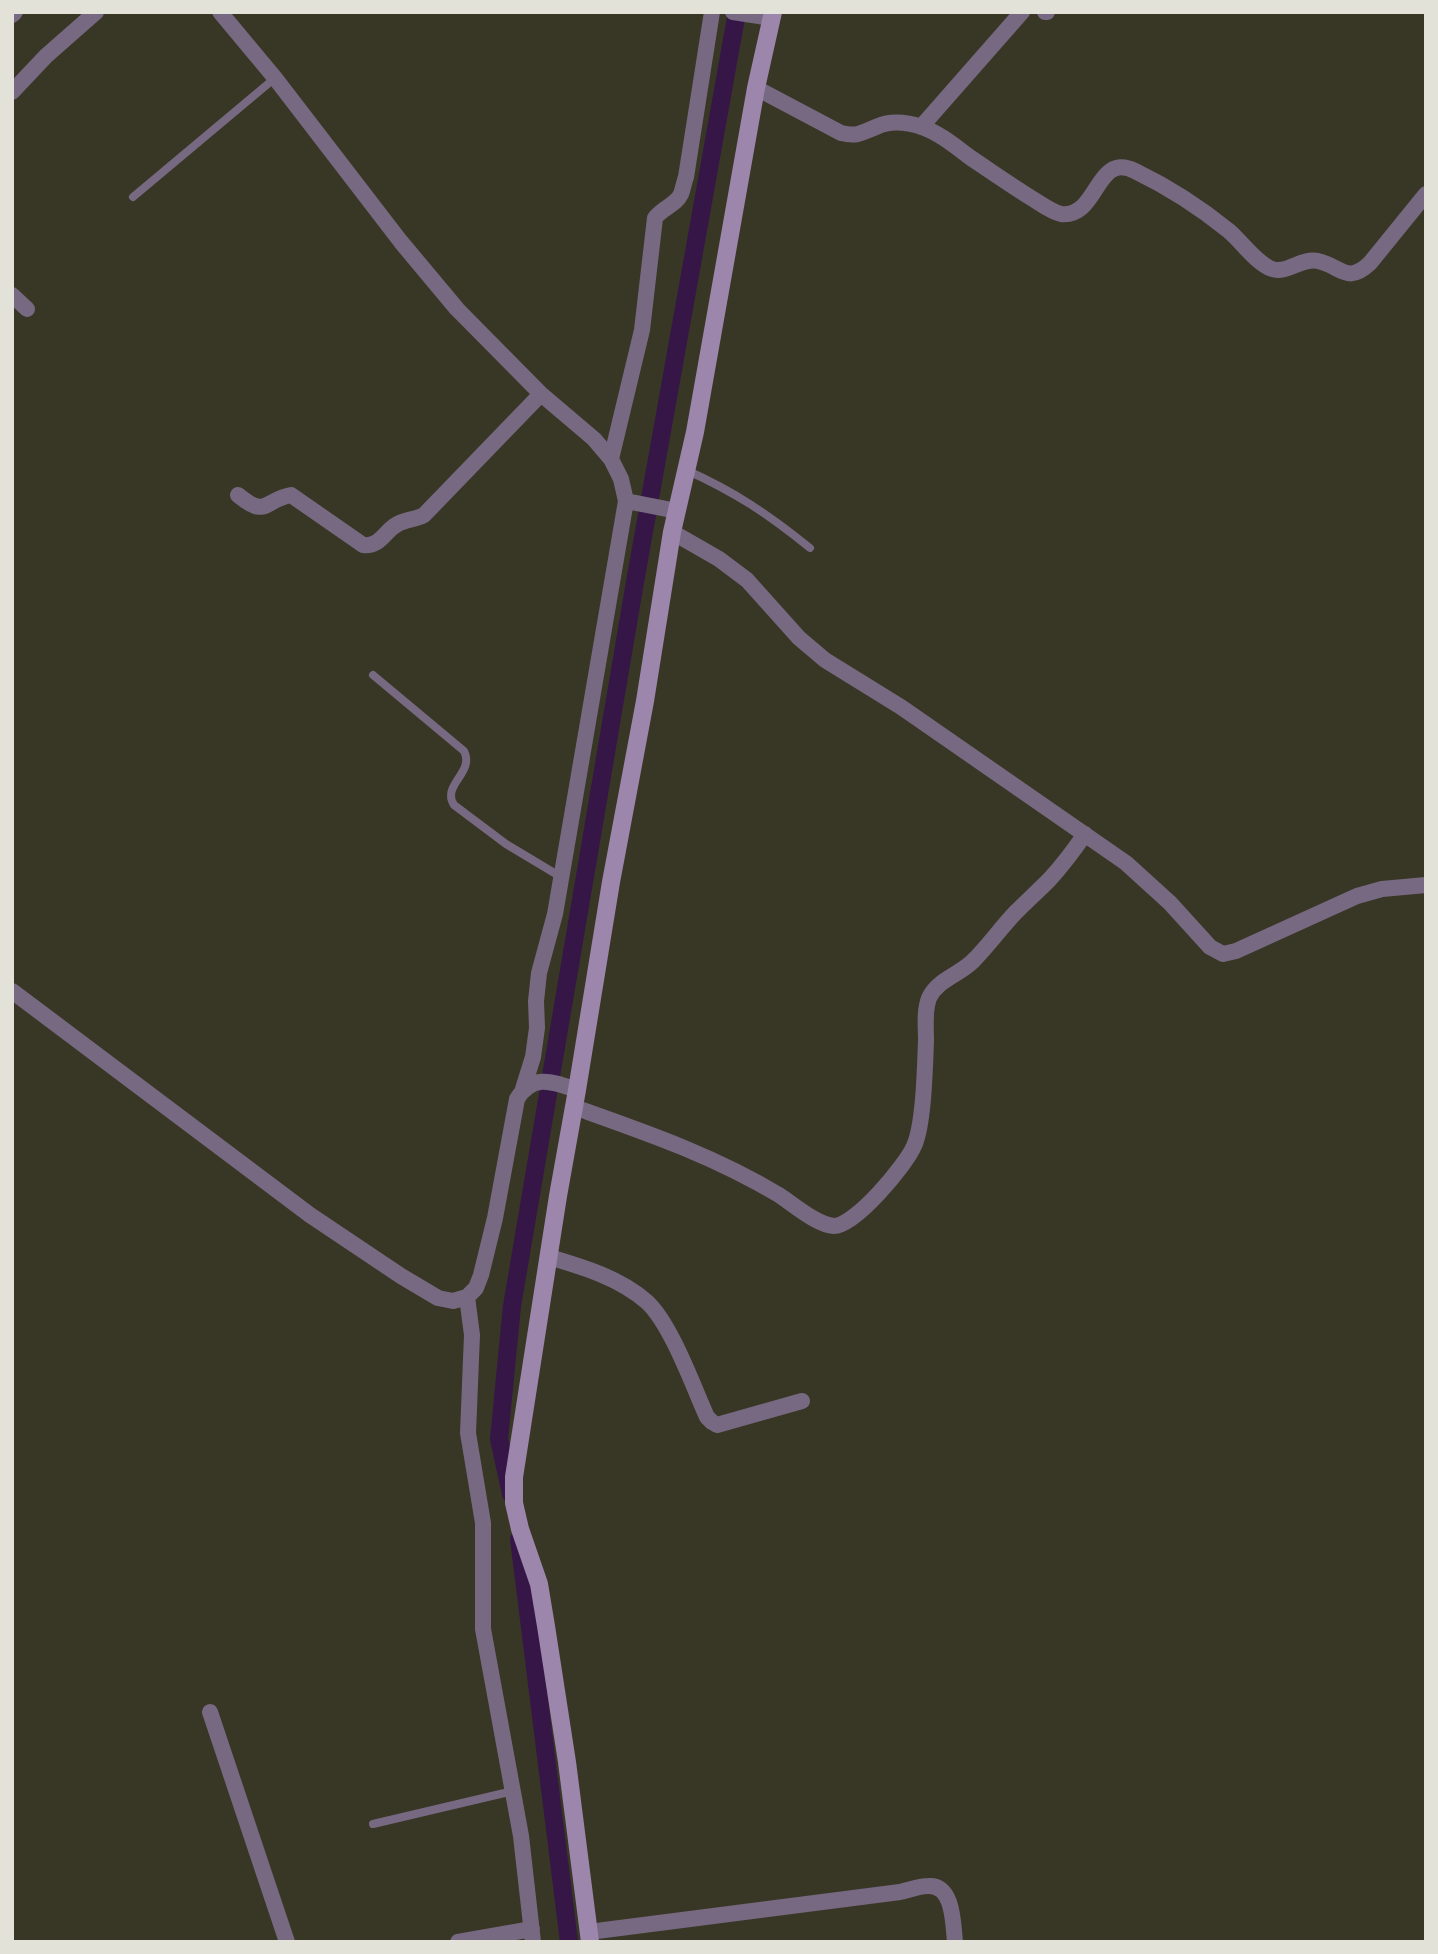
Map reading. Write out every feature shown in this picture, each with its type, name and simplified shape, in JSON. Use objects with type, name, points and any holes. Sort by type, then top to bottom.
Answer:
[{"type":"street","points":[[12,92],[77,18],[96,12]]},
{"type":"street","points":[[220,12],[457,309],[541,394],[594,439],[611,459],[633,503],[561,877],[539,973],[531,1085]]},
{"type":"street","points":[[611,459],[642,330],[655,218],[659,211],[675,202],[681,195],[686,177],[712,12]]},
{"type":"street","points":[[921,127],[1022,12]]},
{"type":"street","points":[[740,13],[772,15],[756,88],[695,432],[686,470],[669,510],[672,532],[549,1257],[514,1477],[514,1503],[539,1584],[567,1762],[590,1937],[886,1894],[931,1885],[942,1890],[949,1900],[955,1942]]},
{"type":"street","points":[[756,88],[841,133],[853,136],[888,122],[921,127],[942,137],[1013,187],[1062,214],[1075,212],[1086,205],[1104,175],[1111,170],[1122,167],[1132,169],[1210,217],[1228,230],[1263,264],[1274,270],[1287,269],[1311,260],[1321,261],[1351,274],[1361,271],[1426,194]]},
{"type":"street","points":[[12,295],[27,309]]},
{"type":"street","points":[[238,495],[250,505],[258,507],[267,506],[291,495],[363,545],[370,546],[400,522],[416,520],[424,515],[541,394]]},
{"type":"street","points":[[633,503],[669,510]]},
{"type":"street","points":[[672,532],[719,559],[747,580],[799,638],[825,660],[901,707],[1126,863],[1170,903],[1216,952],[1223,954],[1249,945],[1357,896],[1382,889],[1426,885]]},
{"type":"street","points":[[12,991],[310,1215],[401,1276],[438,1298],[453,1301],[467,1297],[476,1288],[481,1275],[500,1193],[517,1099],[531,1085],[557,1083],[576,1099],[719,1162],[779,1195],[823,1224],[835,1226],[846,1223],[858,1214],[898,1171],[915,1145],[920,1122],[926,1013],[930,997],[940,983],[963,970],[973,960],[1049,879],[1085,834]]},
{"type":"street","points":[[549,1257],[607,1277],[648,1303],[664,1324],[707,1417],[712,1422],[718,1425],[802,1401]]},
{"type":"street","points":[[458,1942],[533,1936],[521,1836],[483,1629],[482,1523],[468,1433],[472,1335],[467,1297]]},
{"type":"street","points":[[210,1712],[287,1942]]},
{"type":"lane","points":[[133,197],[275,78]]},
{"type":"lane","points":[[686,470],[745,499],[810,548]]},
{"type":"lane","points":[[373,675],[464,751],[466,766],[450,793],[454,805],[506,845],[561,877]]},
{"type":"lane","points":[[373,1824],[513,1791]]},
{"type":"waterway","points":[[511,1494],[499,1439],[512,1306],[635,582],[737,12]]},
{"type":"waterway","points":[[519,1539],[569,1942]]}]
